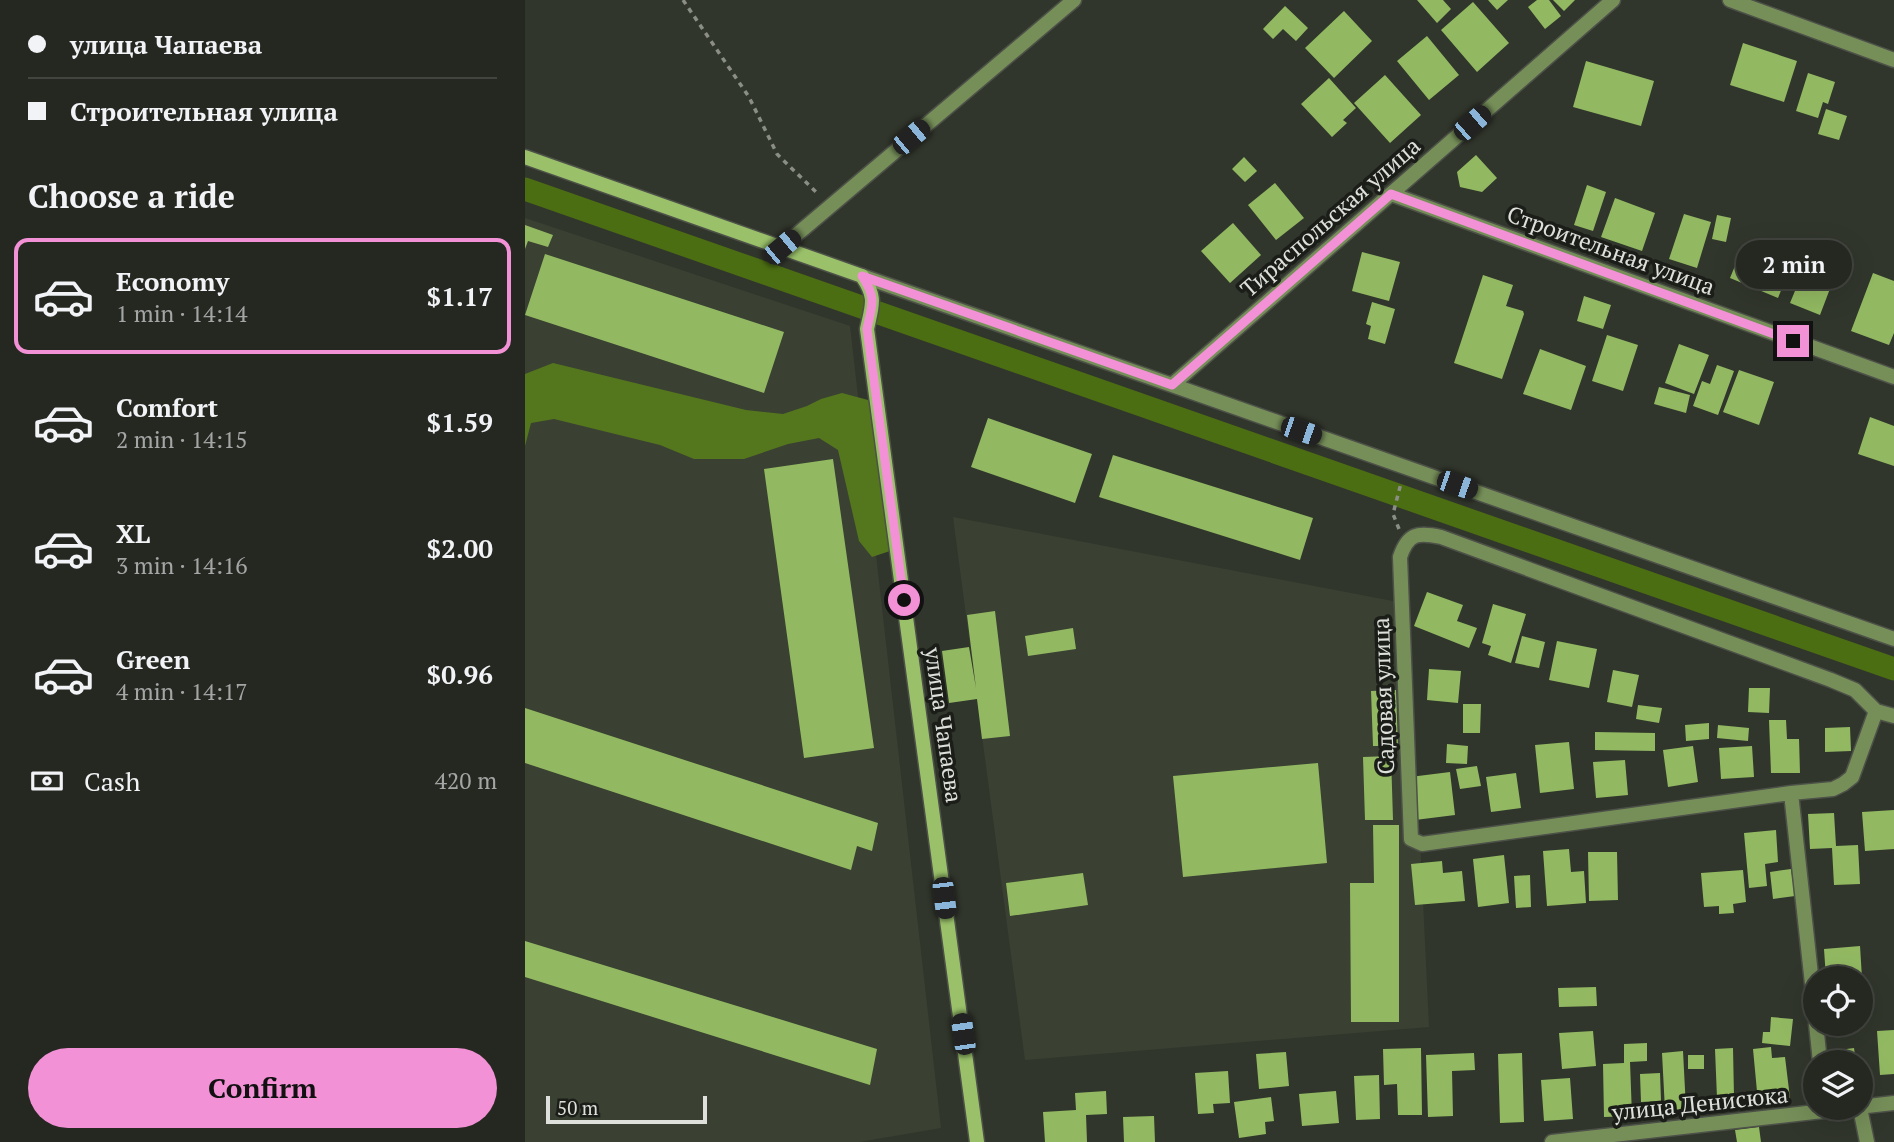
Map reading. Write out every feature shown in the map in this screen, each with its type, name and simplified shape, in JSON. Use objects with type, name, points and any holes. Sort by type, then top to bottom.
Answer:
[{"type":"street","points":[[782,247],[1074,0]]},
{"type":"street","name":"Тираспольская улица","points":[[1172,385],[1613,0]]},
{"type":"street","points":[[1730,0],[1894,60]]},
{"type":"street","points":[[525,157],[1894,639]]},
{"type":"street","name":"Строительная улица","points":[[1391,194],[1894,377]]},
{"type":"street","name":"улица Чапаева","points":[[862,276],[870,288],[873,300],[867,329],[977,1142]]},
{"type":"street","name":"Садовая улица","points":[[1877,711],[1851,776],[1833,789],[1422,844],[1411,839],[1400,557],[1404,544],[1413,536],[1425,533],[1441,537],[1831,680],[1854,690],[1877,711],[1894,716]]},
{"type":"street","points":[[1791,793],[1810,966]]},
{"type":"street","name":"улица Денисюка","points":[[1873,1106],[1894,1103]]},
{"type":"street","name":"улица Денисюка","points":[[1552,1142],[1803,1113]]},
{"type":"street","points":[[1862,1120],[1867,1142]]},
{"type":"path","points":[[683,0],[749,97],[777,154],[830,206]]},
{"type":"path","points":[[1393,514],[1400,485]]},
{"type":"shaded area","points":[[525,218],[850,326],[941,1128],[859,1142],[525,1142]]},
{"type":"shaded area","points":[[953,517],[1403,603],[1420,839],[1429,1027],[1025,1060]]},
{"type":"green space","points":[[553,363],[746,410],[783,414],[842,393],[868,400],[878,414],[890,551],[872,557],[859,541],[838,450],[819,438],[788,444],[744,459],[694,459],[660,445],[554,419],[531,423],[525,446],[525,374]]},
{"type":"building","points":[[1417,0],[1443,0],[1451,9],[1437,23]]},
{"type":"building","points":[[1488,0],[1508,0],[1497,10]]},
{"type":"building","points":[[1537,0],[1549,0],[1561,16],[1545,29],[1528,7]]},
{"type":"building","points":[[1553,0],[1575,0],[1564,11]]},
{"type":"building","points":[[1473,2],[1509,43],[1477,72],[1441,30]]},
{"type":"building","points":[[1285,6],[1308,28],[1296,41],[1283,29],[1273,39],[1263,29]]},
{"type":"building","points":[[1344,11],[1372,41],[1334,78],[1305,48]]},
{"type":"building","points":[[1427,36],[1459,75],[1429,100],[1397,61]]},
{"type":"building","points":[[1743,43],[1797,61],[1784,102],[1730,85]]},
{"type":"building","points":[[1586,61],[1654,81],[1641,126],[1573,107]]},
{"type":"building","points":[[1808,73],[1835,82],[1828,104],[1823,102],[1818,118],[1796,111]]},
{"type":"building","points":[[1385,75],[1421,115],[1390,143],[1354,103]]},
{"type":"building","points":[[1329,78],[1356,108],[1343,120],[1347,123],[1332,137],[1301,104]]},
{"type":"building","points":[[1826,109],[1847,116],[1839,140],[1818,134]]},
{"type":"building","points":[[1476,155],[1497,178],[1482,192],[1460,187],[1457,172]]},
{"type":"building","points":[[1244,157],[1257,171],[1245,182],[1232,169]]},
{"type":"building","points":[[1275,183],[1304,218],[1276,240],[1248,205]]},
{"type":"building","points":[[1587,185],[1606,192],[1593,231],[1574,225]]},
{"type":"building","points":[[1615,198],[1655,213],[1642,251],[1601,237]]},
{"type":"building","points":[[1684,214],[1711,222],[1697,268],[1669,259]]},
{"type":"building","points":[[1717,215],[1731,218],[1726,242],[1712,239]]},
{"type":"building","points":[[1233,223],[1261,255],[1230,283],[1201,251]]},
{"type":"building","points":[[525,225],[553,235],[548,247],[528,241],[525,249]]},
{"type":"building","points":[[1744,244],[1792,263],[1778,298],[1730,278]]},
{"type":"building","points":[[1362,252],[1400,262],[1389,301],[1352,291]]},
{"type":"building","points":[[545,254],[784,332],[764,393],[525,315]]},
{"type":"building","points":[[1873,273],[1894,281],[1894,333],[1889,345],[1851,331]]},
{"type":"building","points":[[1802,274],[1831,286],[1820,315],[1790,303]]},
{"type":"building","points":[[1483,275],[1513,285],[1506,306],[1523,311],[1524,314],[1502,379],[1454,363]]},
{"type":"building","points":[[1584,296],[1611,305],[1603,329],[1577,321]]},
{"type":"building","points":[[1372,302],[1395,309],[1385,344],[1368,339],[1371,326],[1366,324]]},
{"type":"building","points":[[1607,335],[1638,345],[1623,391],[1592,381]]},
{"type":"building","points":[[1679,344],[1709,355],[1694,394],[1665,383]]},
{"type":"building","points":[[1540,349],[1586,366],[1571,410],[1523,394]]},
{"type":"building","points":[[1717,365],[1734,371],[1718,415],[1693,406],[1702,381],[1710,384]]},
{"type":"building","points":[[1739,370],[1774,382],[1759,425],[1723,412]]},
{"type":"building","points":[[1659,387],[1690,395],[1686,413],[1654,404]]},
{"type":"building","points":[[1870,417],[1894,426],[1894,466],[1858,454]]},
{"type":"building","points":[[988,418],[1092,454],[1075,503],[971,467]]},
{"type":"building","points":[[1113,455],[1313,518],[1300,560],[1099,497]]},
{"type":"building","points":[[833,459],[874,748],[804,758],[764,469]]},
{"type":"building","points":[[1427,592],[1463,605],[1457,621],[1477,628],[1469,648],[1414,626]]},
{"type":"building","points":[[1493,604],[1526,614],[1511,663],[1488,655],[1491,646],[1482,643]]},
{"type":"building","points":[[995,611],[1010,736],[982,739],[977,699],[949,703],[942,651],[969,647],[976,688],[967,615]]},
{"type":"building","points":[[1073,628],[1076,649],[1028,656],[1025,636]]},
{"type":"building","points":[[1522,636],[1545,642],[1539,668],[1515,663]]},
{"type":"building","points":[[1557,641],[1597,649],[1589,688],[1549,680]]},
{"type":"building","points":[[1429,669],[1461,671],[1458,703],[1427,700]]},
{"type":"building","points":[[1613,670],[1639,675],[1632,707],[1607,702]]},
{"type":"building","points":[[1749,688],[1770,688],[1769,713],[1748,712]]},
{"type":"building","points":[[1396,690],[1398,746],[1373,746],[1371,691]]},
{"type":"building","points":[[1463,704],[1481,704],[1480,733],[1463,733]]},
{"type":"building","points":[[1638,705],[1662,708],[1659,723],[1636,719]]},
{"type":"building","points":[[525,708],[878,823],[872,851],[857,846],[851,870],[525,763]]},
{"type":"building","points":[[1769,720],[1786,720],[1787,739],[1799,739],[1800,773],[1771,773]]},
{"type":"building","points":[[1709,723],[1709,739],[1686,741],[1685,725]]},
{"type":"building","points":[[1718,725],[1749,728],[1748,741],[1717,738]]},
{"type":"building","points":[[1850,727],[1851,751],[1825,752],[1825,728]]},
{"type":"building","points":[[1595,732],[1655,733],[1655,751],[1595,750]]},
{"type":"building","points":[[1569,742],[1574,789],[1540,793],[1535,745]]},
{"type":"building","points":[[1447,744],[1468,746],[1467,764],[1446,763]]},
{"type":"building","points":[[1693,746],[1698,782],[1668,787],[1663,750]]},
{"type":"building","points":[[1752,746],[1754,777],[1721,779],[1719,748]]},
{"type":"building","points":[[1391,756],[1393,820],[1365,820],[1363,757]]},
{"type":"building","points":[[1625,760],[1628,795],[1596,798],[1593,762]]},
{"type":"building","points":[[1318,763],[1327,863],[1183,877],[1173,776]]},
{"type":"building","points":[[1477,766],[1481,786],[1460,789],[1456,769]]},
{"type":"building","points":[[1450,772],[1455,815],[1415,820],[1410,777]]},
{"type":"building","points":[[1516,773],[1521,808],[1491,812],[1486,777]]},
{"type":"building","points":[[1894,810],[1894,849],[1865,851],[1862,812]]},
{"type":"building","points":[[1834,813],[1836,846],[1858,845],[1860,884],[1834,885],[1832,848],[1810,849],[1808,814]]},
{"type":"building","points":[[1373,825],[1399,825],[1399,1022],[1351,1022],[1350,883],[1374,883]]},
{"type":"building","points":[[1776,830],[1778,862],[1765,864],[1767,886],[1749,888],[1744,833]]},
{"type":"building","points":[[1569,849],[1571,872],[1584,871],[1586,903],[1547,906],[1543,851]]},
{"type":"building","points":[[1588,852],[1617,852],[1618,900],[1589,901]]},
{"type":"building","points":[[1504,855],[1509,903],[1478,907],[1473,859]]},
{"type":"building","points":[[1442,861],[1443,873],[1462,871],[1465,901],[1415,905],[1411,864]]},
{"type":"building","points":[[1791,869],[1795,896],[1773,899],[1770,872]]},
{"type":"building","points":[[1743,870],[1746,902],[1733,904],[1734,913],[1719,914],[1719,906],[1704,907],[1701,873]]},
{"type":"building","points":[[1083,873],[1088,905],[1010,916],[1006,883]]},
{"type":"building","points":[[1530,875],[1531,907],[1516,908],[1514,876]]},
{"type":"building","points":[[525,941],[877,1049],[870,1085],[525,977]]},
{"type":"building","points":[[1860,946],[1861,966],[1825,966],[1824,949]]},
{"type":"building","points":[[1596,987],[1597,1006],[1559,1007],[1558,988]]},
{"type":"building","points":[[1771,1017],[1793,1019],[1790,1046],[1762,1043],[1763,1032],[1770,1032]]},
{"type":"building","points":[[1894,1030],[1894,1074],[1880,1075],[1877,1031]]},
{"type":"building","points":[[1593,1031],[1596,1066],[1562,1069],[1559,1033]]},
{"type":"building","points":[[1647,1043],[1647,1061],[1630,1062],[1632,1116],[1604,1117],[1603,1064],[1624,1063],[1624,1044]]},
{"type":"building","points":[[1771,1047],[1772,1058],[1785,1057],[1790,1098],[1758,1102],[1753,1049]]},
{"type":"building","points":[[1421,1048],[1422,1115],[1398,1115],[1397,1084],[1384,1085],[1383,1049]]},
{"type":"building","points":[[1733,1048],[1734,1097],[1717,1098],[1715,1049]]},
{"type":"building","points":[[1683,1051],[1686,1109],[1665,1110],[1662,1053]]},
{"type":"building","points":[[1286,1052],[1289,1086],[1259,1089],[1256,1054]]},
{"type":"building","points":[[1474,1053],[1475,1070],[1452,1071],[1453,1116],[1428,1117],[1426,1055]]},
{"type":"building","points":[[1522,1053],[1524,1122],[1500,1123],[1498,1054]]},
{"type":"building","points":[[1688,1055],[1704,1055],[1704,1069],[1688,1069]]},
{"type":"building","points":[[1228,1071],[1230,1103],[1213,1104],[1214,1113],[1198,1114],[1195,1073]]},
{"type":"building","points":[[1660,1073],[1661,1101],[1641,1102],[1640,1074]]},
{"type":"building","points":[[1379,1075],[1380,1119],[1356,1120],[1354,1076]]},
{"type":"building","points":[[1570,1078],[1573,1119],[1544,1121],[1541,1080]]},
{"type":"building","points":[[1106,1091],[1107,1114],[1086,1115],[1087,1142],[1045,1142],[1043,1112],[1076,1110],[1075,1093]]},
{"type":"building","points":[[1336,1091],[1339,1123],[1302,1126],[1299,1094]]},
{"type":"building","points":[[1271,1097],[1274,1121],[1265,1122],[1266,1134],[1239,1138],[1234,1102]]},
{"type":"building","points":[[1154,1116],[1155,1142],[1124,1142],[1123,1117]]},
{"type":"building","points":[[1759,1127],[1761,1142],[1737,1142],[1735,1130]]},
{"type":"waterway","points":[[525,189],[1894,669]]},
{"type":"route","points":[[904,600],[867,329],[873,300],[870,288],[862,276],[1172,385],[1391,194],[1793,341]]}]
